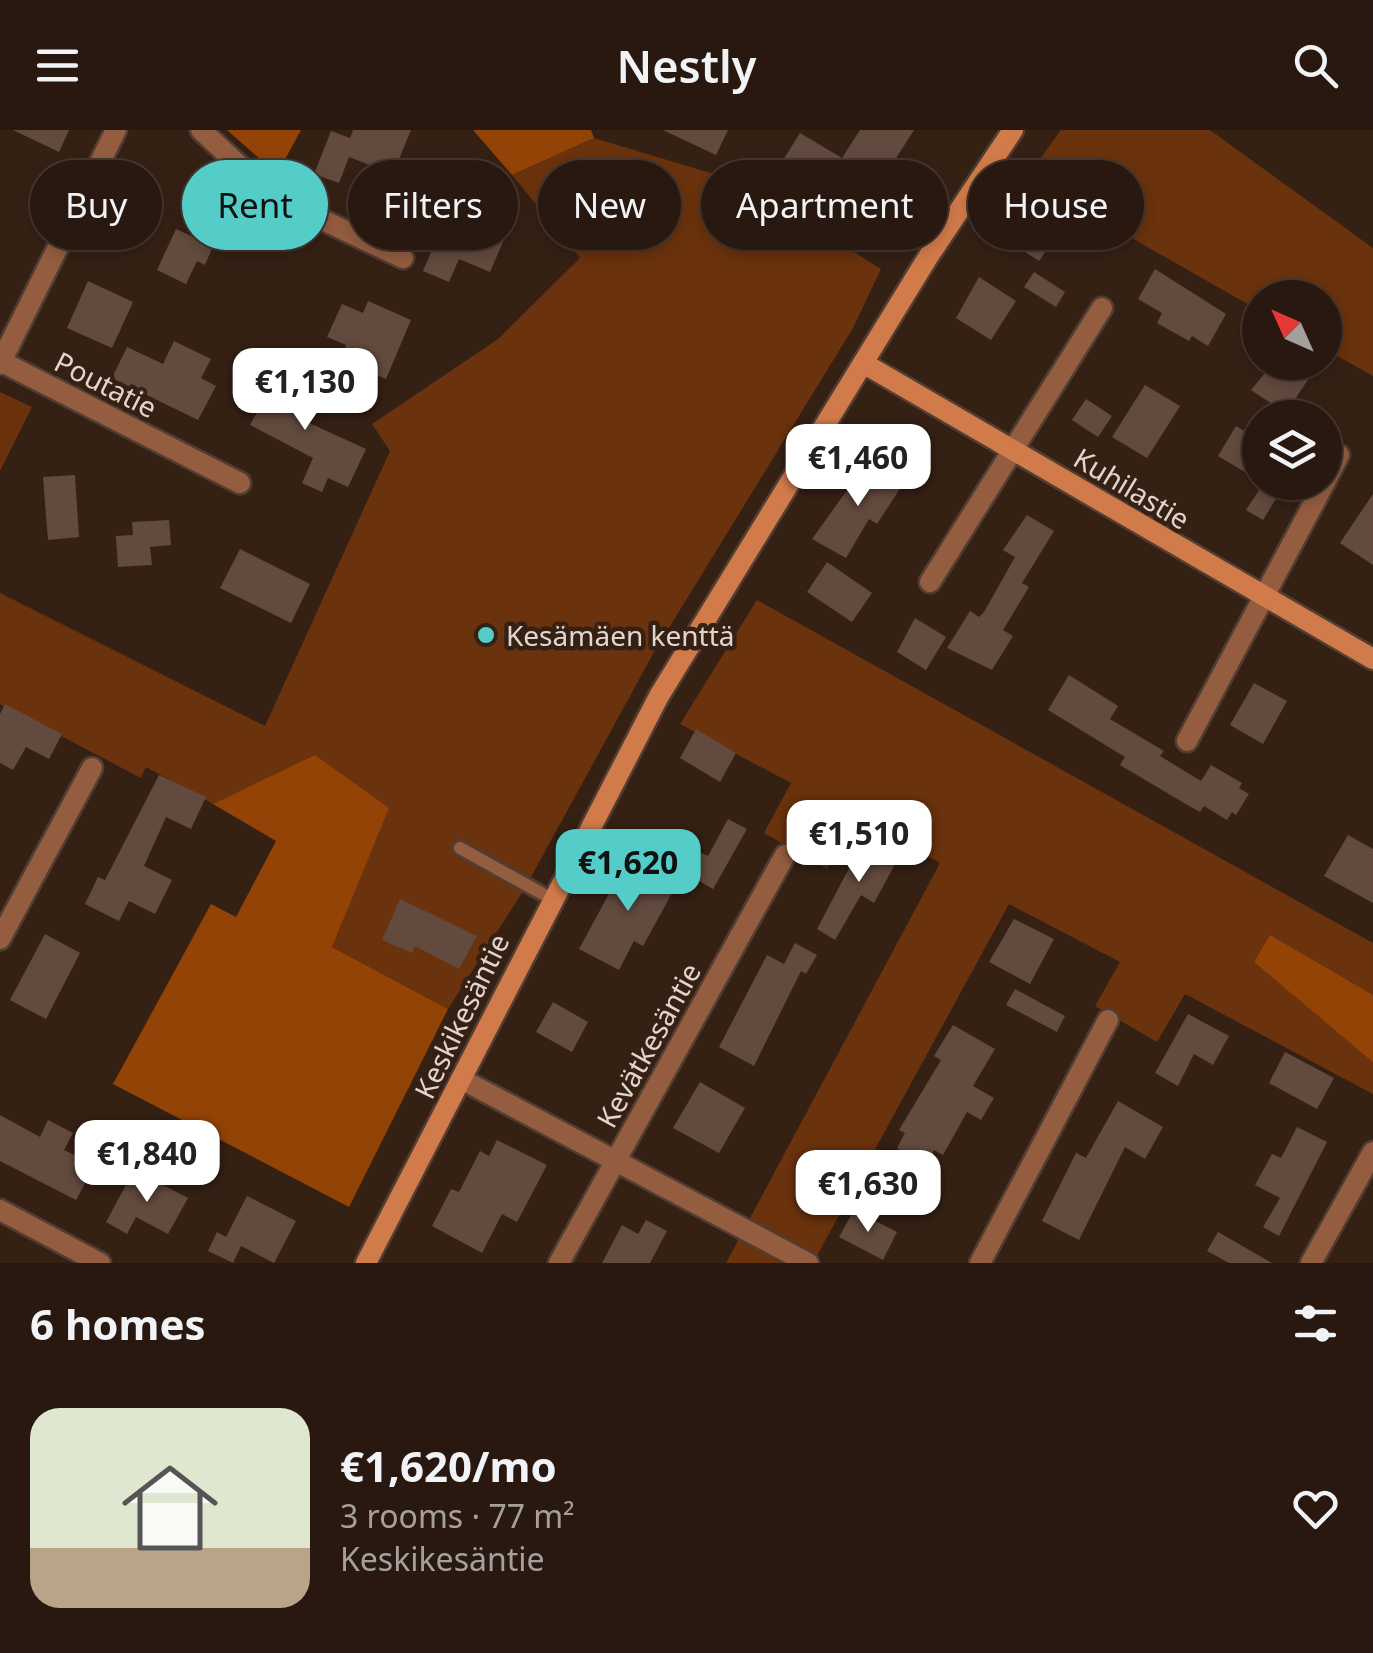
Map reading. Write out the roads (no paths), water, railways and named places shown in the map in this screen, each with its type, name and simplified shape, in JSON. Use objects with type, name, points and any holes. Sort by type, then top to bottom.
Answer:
[{"type":"street","points":[[0,362],[116,130]]},
{"type":"street","points":[[201,130],[272,196],[403,258]]},
{"type":"street","name":"Keskikesäntie","points":[[366,1263],[550,898],[669,677],[1013,130]]},
{"type":"street","points":[[930,582],[1102,308]]},
{"type":"street","name":"Poutatie","points":[[0,362],[240,483]]},
{"type":"street","name":"Kuhilastie","points":[[863,363],[1373,659]]},
{"type":"street","points":[[1187,741],[1315,500]]},
{"type":"street","points":[[0,939],[92,768]]},
{"type":"street","name":"Kevätkesäntie","points":[[559,1263],[785,854]]},
{"type":"street","points":[[980,1263],[1108,1020]]},
{"type":"street","points":[[461,1079],[808,1263]]},
{"type":"street","points":[[1312,1263],[1373,1152]]},
{"type":"street","points":[[0,1210],[100,1263]]},
{"type":"lane","points":[[460,848],[550,898]]},
{"type":"place","name":"Kesämäen kenttä","points":[[486,635]]}]
